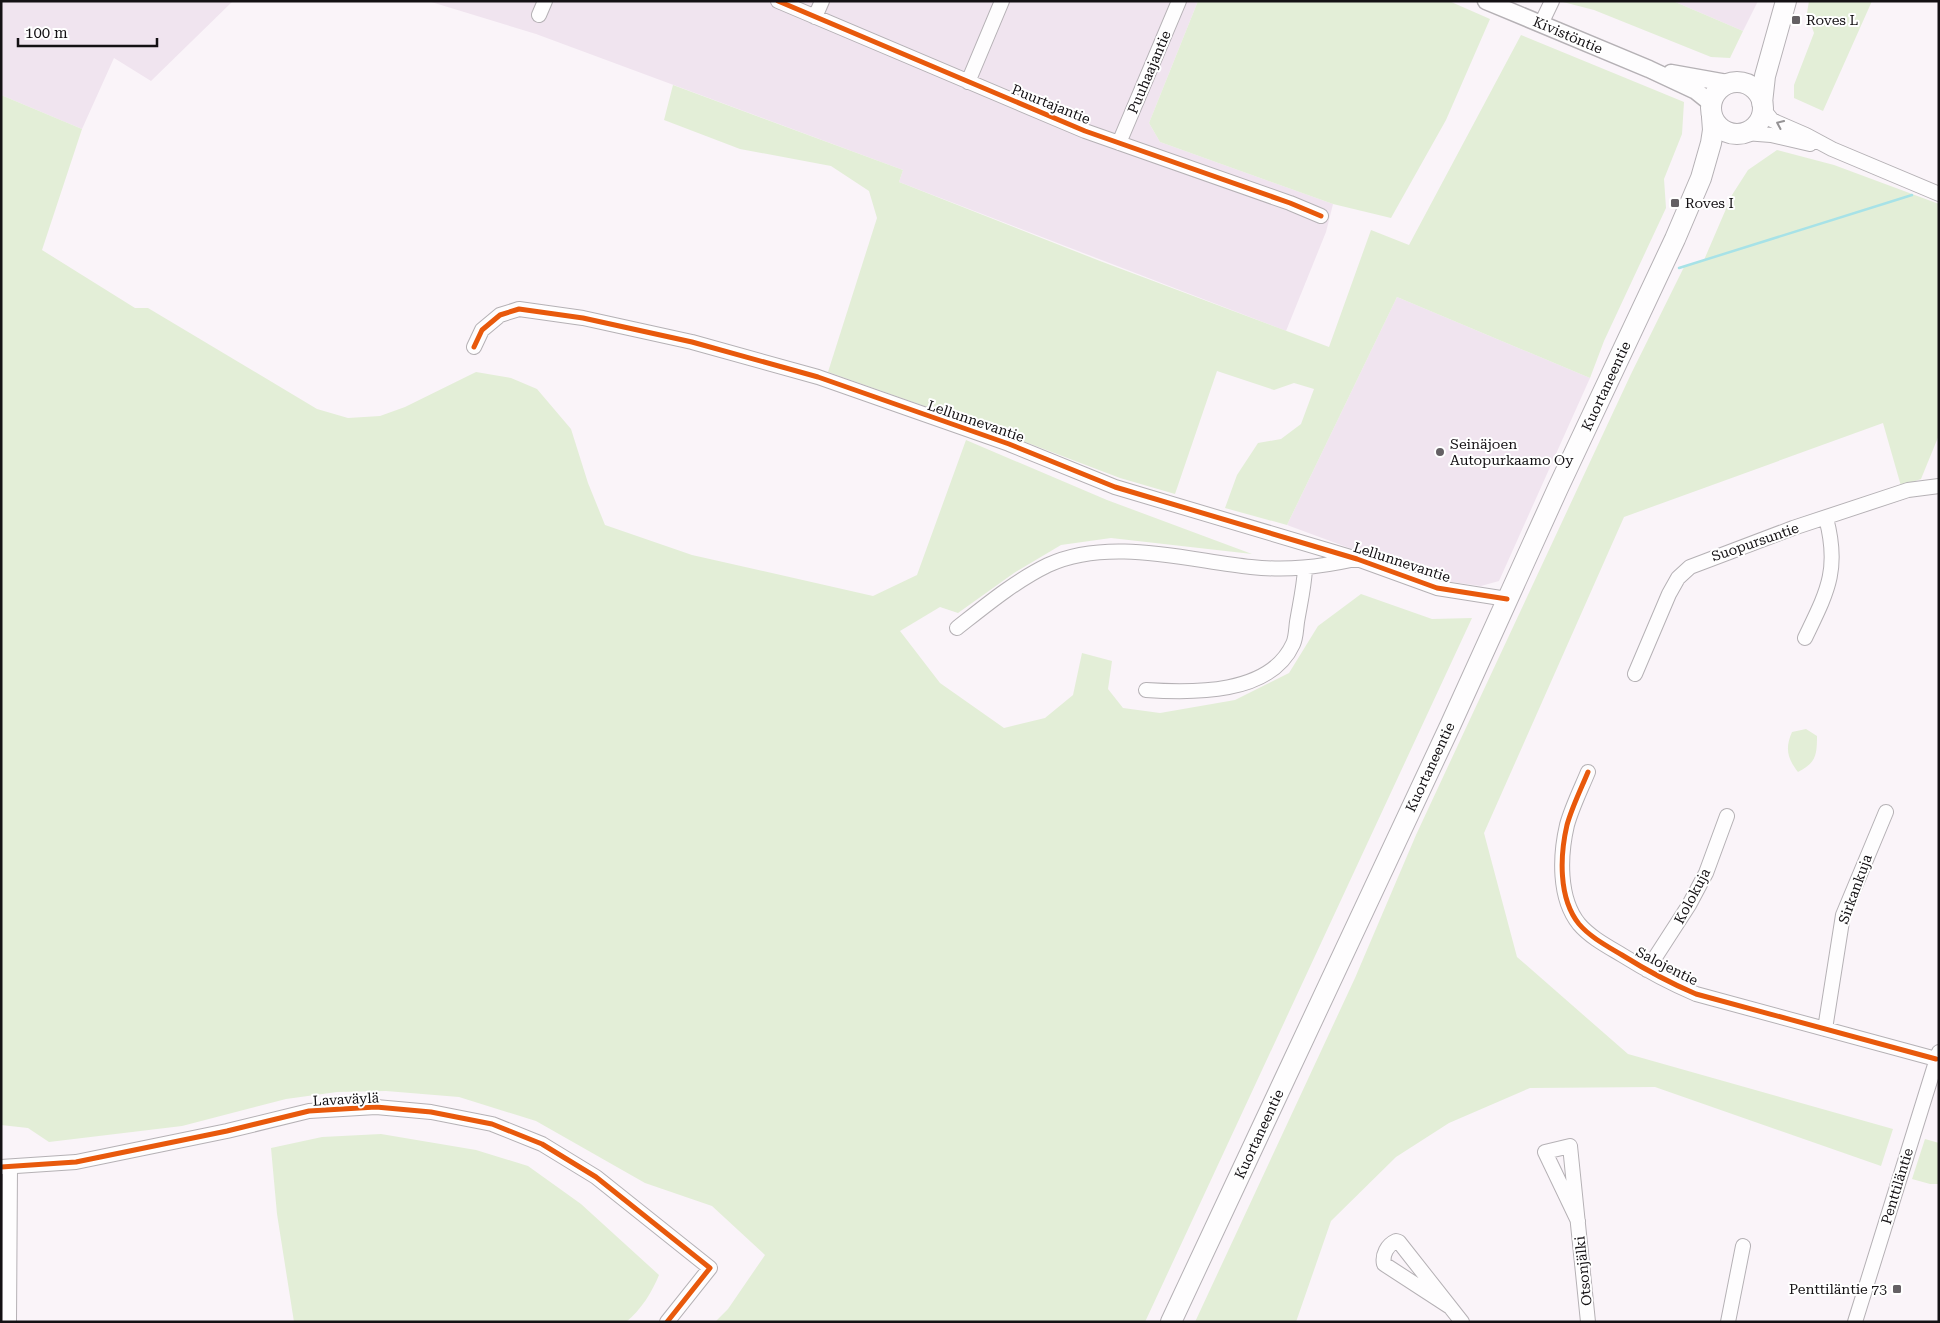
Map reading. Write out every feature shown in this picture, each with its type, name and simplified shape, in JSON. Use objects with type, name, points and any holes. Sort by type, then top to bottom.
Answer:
[{"type":"highway","points":[[1786,1],[1765,76],[1763,106],[1759,121],[1755,126],[1739,133],[1720,128],[1711,110],[1717,91],[1732,82],[1748,76],[1753,70],[1786,1]]},
{"type":"highway","points":[[1732,82],[1743,82],[1756,90],[1763,106]]},
{"type":"highway","name":"Kuortaneentie","points":[[1171,1322],[1687,211],[1711,143],[1713,130],[1711,110]]},
{"type":"highway","name":"Kuortaneentie","points":[[1687,211],[1724,146],[1739,133]]},
{"type":"main road","name":"Kivistöntie","points":[[1486,1],[1649,69],[1696,91],[1711,110]]},
{"type":"main road","name":"Kivistöntie","points":[[1649,69],[1732,82]]},
{"type":"street","points":[[539,15],[545,1]]},
{"type":"street","name":"Puurtajantie","points":[[778,1],[968,82],[1119,143],[1321,216]]},
{"type":"street","points":[[815,17],[822,1]]},
{"type":"street","points":[[968,82],[1002,1]]},
{"type":"street","name":"Puuhaajantie","points":[[1119,143],[1178,1]]},
{"type":"street","points":[[1541,24],[1552,1]]},
{"type":"street","points":[[1763,106],[1772,120],[1832,149],[1939,194]]},
{"type":"street","points":[[1739,133],[1771,134],[1832,149]]},
{"type":"street","name":"Lellunnevantie","points":[[474,347],[482,330],[500,315],[519,309],[583,318],[692,342],[818,377],[1009,444],[1115,487],[1357,559],[1437,588],[1507,599]]},
{"type":"street","name":"Suopursuntie","points":[[1635,674],[1678,578],[1690,567],[1705,560],[1908,490],[1939,486]]},
{"type":"street","points":[[1804,638],[1826,595],[1832,575],[1830,534],[1826,518]]},
{"type":"street","points":[[957,628],[999,595],[1048,565],[1090,553],[1125,551],[1252,567],[1305,569],[1357,559]]},
{"type":"street","points":[[1146,690],[1184,693],[1233,687],[1261,677],[1283,661],[1294,643],[1304,588],[1305,569]]},
{"type":"street","name":"Salojentie","points":[[1588,772],[1567,823],[1564,838],[1563,872],[1565,893],[1574,916],[1589,934],[1670,983],[1696,994],[1825,1029],[1938,1055]]},
{"type":"street","name":"Sirkankuja","points":[[1825,1029],[1843,915],[1886,812]]},
{"type":"street","name":"Kolokuja","points":[[1647,970],[1689,905],[1706,873],[1727,816]]},
{"type":"street","name":"Penttiläntie","points":[[1855,1322],[1938,1055]]},
{"type":"street","name":"Lavaväylä","points":[[5,1167],[76,1162],[227,1131],[309,1111],[376,1107],[431,1112],[492,1124],[542,1144],[596,1177],[710,1268],[667,1322]]},
{"type":"street","name":"Otsonjälki","points":[[1578,1221],[1545,1152],[1570,1146],[1578,1221],[1588,1322]]},
{"type":"street","points":[[5,1167],[10,1322]]},
{"type":"street","points":[[1450,1308],[1384,1264],[1384,1254],[1392,1243],[1399,1242],[1462,1322]]},
{"type":"street","points":[[1728,1322],[1743,1246]]},
{"type":"shaded area","points":[[1,1],[233,1],[151,81],[114,58],[82,129],[1,95]]},
{"type":"shaded area","points":[[428,1],[1198,1],[1149,123],[1160,142],[1333,204],[1326,232],[1286,331],[899,182],[903,170],[536,34]]},
{"type":"shaded area","points":[[1673,1],[1758,1],[1743,31]]},
{"type":"shaded area","name":"Seinäjoen Autopurkaamo Oy","points":[[1397,297],[1590,378],[1499,581],[1481,586],[1445,581],[1287,525]]},
{"type":"green space","points":[[1198,1],[1449,1],[1490,19],[1446,120],[1391,218],[1333,204],[1160,142],[1149,123]]},
{"type":"green space","points":[[1559,1],[1673,1],[1743,31],[1730,58],[1711,57],[1594,10]]},
{"type":"green space","points":[[1809,1],[1872,1],[1823,111],[1794,98],[1794,85],[1814,33],[1807,13]]},
{"type":"green space","points":[[1521,35],[1684,102],[1682,134],[1664,179],[1666,208],[1604,341],[1590,378],[1397,297],[1287,525],[1225,508],[1237,475],[1258,443],[1281,439],[1301,424],[1314,389],[1294,383],[1274,390],[1217,371],[1175,494],[1120,478],[1012,437],[828,372],[877,218],[869,191],[831,166],[740,149],[664,120],[673,85],[903,170],[899,182],[1100,261],[1329,347],[1371,230],[1409,245]]},
{"type":"green space","points":[[1,95],[82,129],[42,250],[135,308],[148,308],[317,409],[348,418],[380,416],[405,407],[476,372],[511,378],[537,389],[571,429],[588,483],[605,525],[692,555],[873,596],[917,575],[966,440],[1107,500],[1252,554],[1111,538],[1061,545],[1014,573],[958,613],[940,607],[900,631],[940,683],[1004,728],[1045,718],[1073,695],[1082,653],[1112,661],[1108,689],[1123,708],[1160,713],[1235,700],[1289,673],[1318,626],[1361,594],[1432,619],[1472,618],[1145,1322],[715,1322],[728,1309],[765,1255],[712,1206],[645,1183],[536,1121],[459,1097],[386,1091],[337,1092],[286,1099],[182,1126],[49,1142],[28,1128],[1,1125]]},
{"type":"green space","points":[[1777,150],[1834,165],[1939,204],[1939,435],[1921,479],[1901,486],[1883,423],[1624,517],[1484,833],[1517,957],[1628,1054],[1893,1129],[1881,1166],[1655,1087],[1530,1088],[1449,1123],[1396,1157],[1331,1221],[1296,1322],[1195,1322],[1355,978],[1416,835],[1631,374],[1684,267],[1704,260],[1732,195],[1748,170]]},
{"type":"green space","points":[[1806,729],[1817,736],[1817,748],[1812,762],[1798,772],[1789,757],[1788,743],[1792,732]]},
{"type":"green space","points":[[381,1134],[476,1150],[528,1166],[581,1204],[659,1275],[649,1294],[626,1322],[294,1322],[277,1214],[271,1148],[322,1137]]},
{"type":"green space","points":[[1925,1139],[1939,1143],[1939,1184],[1930,1184],[1912,1179]]},
{"type":"waterway","points":[[1679,268],[1912,195]]},
{"type":"cycle path","points":[[778,1],[1085,131],[1290,203],[1321,216]]},
{"type":"cycle path","points":[[474,347],[482,330],[500,315],[519,309],[583,318],[692,342],[818,377],[1009,444],[1115,487],[1357,559],[1437,588],[1507,599]]},
{"type":"cycle path","points":[[1588,772],[1567,825],[1562,863],[1567,902],[1572,914],[1588,933],[1649,971],[1696,994],[1936,1059]]},
{"type":"cycle path","points":[[1,1167],[76,1162],[227,1131],[309,1111],[376,1107],[431,1112],[492,1124],[542,1144],[596,1177],[710,1268],[667,1322]]},
{"type":"place","name":"Roves L","points":[[1796,20]]},
{"type":"place","name":"Roves I","points":[[1675,203]]},
{"type":"place","name":"Seinäjoen Autopurkaamo Oy","points":[[1440,452]]},
{"type":"place","name":"Penttiläntie 73","points":[[1897,1289]]}]
